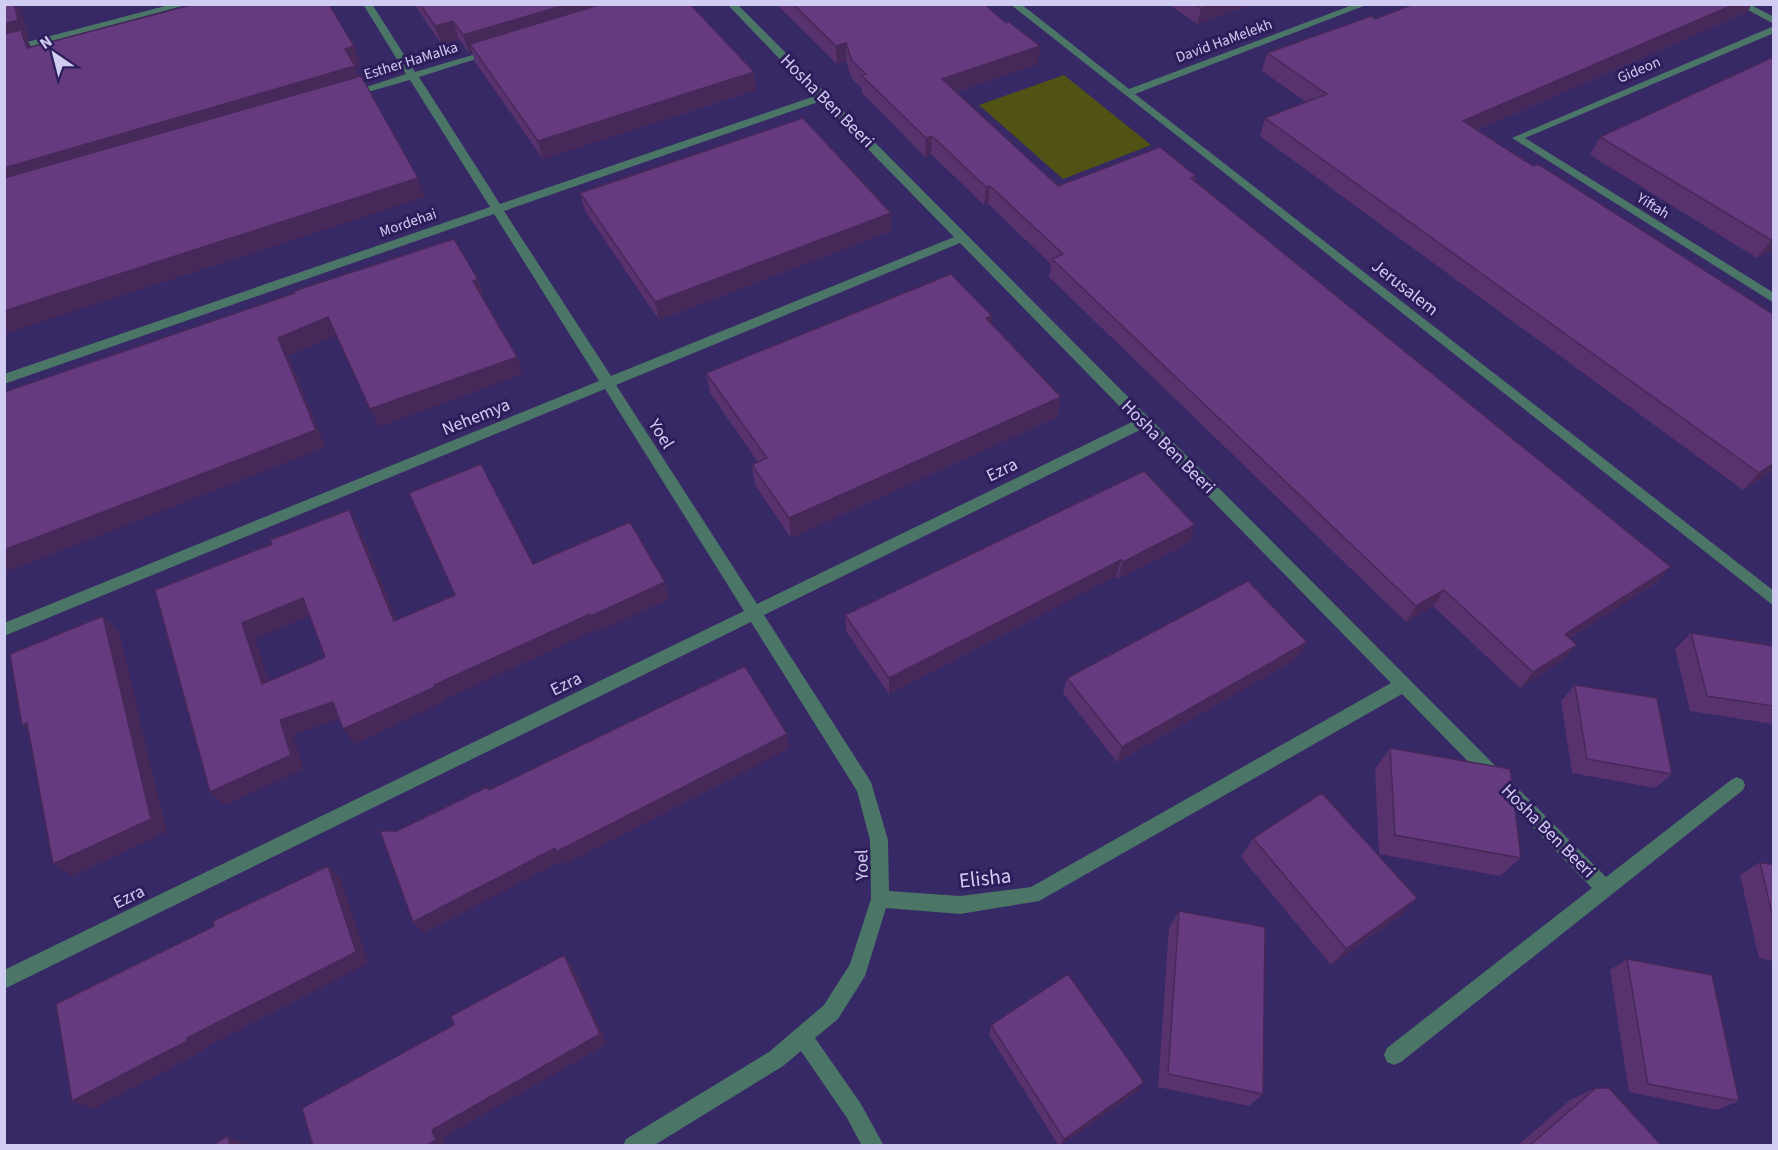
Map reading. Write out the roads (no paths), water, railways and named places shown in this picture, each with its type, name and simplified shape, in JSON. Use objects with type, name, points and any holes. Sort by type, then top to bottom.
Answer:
[{"type":"street","points":[[4,51],[186,4]]},
{"type":"street","name":"Yoel","points":[[367,4],[865,788],[879,840],[880,899]]},
{"type":"street","name":"Hosha Ben Beeri","points":[[731,4],[1605,890]]},
{"type":"street","name":"Jerusalem","points":[[1014,4],[1773,600]]},
{"type":"street","name":"David HaMelekh","points":[[1127,93],[1365,4]]},
{"type":"street","points":[[1741,4],[1773,21]]},
{"type":"street","name":"Gideon","points":[[1517,138],[1773,29]]},
{"type":"street","name":"Esther HaMalka","points":[[333,99],[504,49]]},
{"type":"street","name":"Mordehai","points":[[4,379],[822,97]]},
{"type":"street","name":"Yiftah","points":[[1517,138],[1773,299]]},
{"type":"street","name":"Nehemya","points":[[4,630],[962,238]]},
{"type":"street","name":"Ezra","points":[[4,980],[1144,422]]},
{"type":"street","name":"Elisha","points":[[880,899],[960,905],[1033,895],[1403,685]]},
{"type":"street","name":"Hosha Ben Beeri","points":[[1395,1055],[1737,785]]},
{"type":"street","points":[[633,1146],[776,1059],[831,1012],[858,969],[880,899]]},
{"type":"street","points":[[802,1036],[854,1112],[874,1146]]}]
